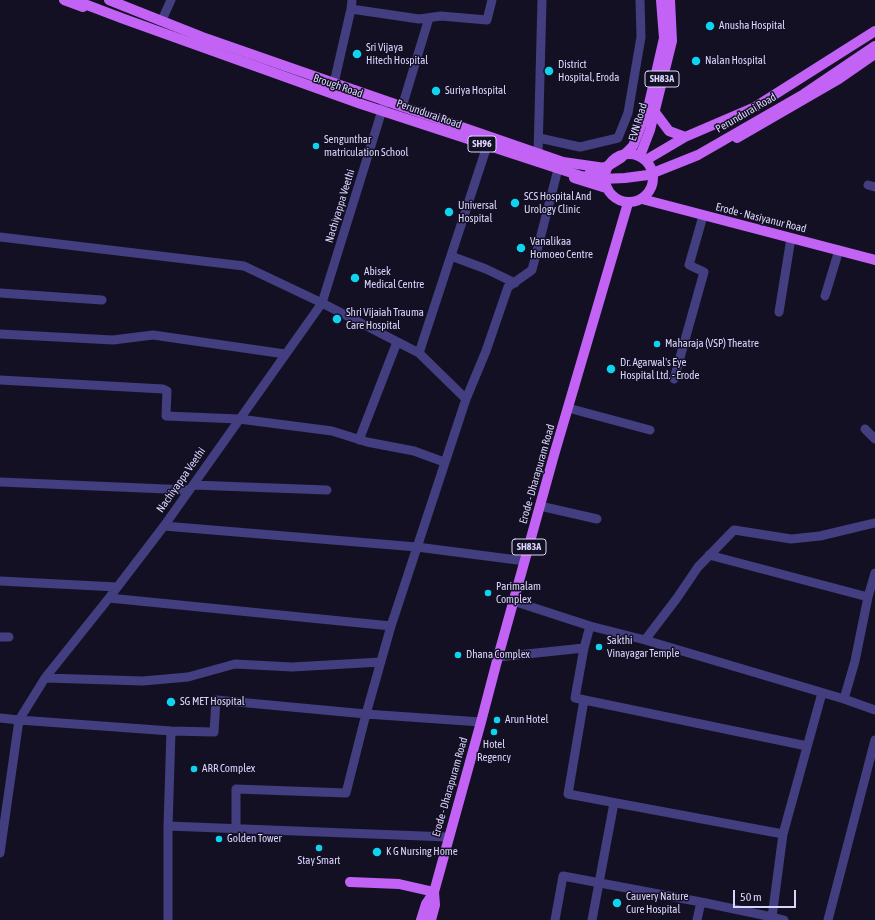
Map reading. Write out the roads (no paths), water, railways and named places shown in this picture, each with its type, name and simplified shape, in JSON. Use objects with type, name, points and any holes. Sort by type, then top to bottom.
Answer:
[{"type":"main road","name":"Brough Road","points":[[64,0],[308,89],[557,173],[606,188]]},
{"type":"main road","name":"Perundurai Road","points":[[74,0],[361,104],[581,176],[602,179],[648,175],[698,155],[804,94],[875,46]]},
{"type":"main road","name":"Perundurai Road","points":[[93,0],[264,64],[573,168],[590,172],[616,174],[646,170],[672,162],[728,132],[800,89],[875,39]]},
{"type":"main road","name":"Brough Road","points":[[109,0],[202,37],[538,154],[563,162],[606,168]]},
{"type":"main road","points":[[590,172],[608,166],[621,158],[633,146],[648,108],[664,38],[662,0]]},
{"type":"main road","name":"EVN Road","points":[[643,158],[672,41],[670,0]]},
{"type":"main road","points":[[643,158],[685,137],[755,107],[875,31]]},
{"type":"main road","points":[[654,176],[690,164],[839,79],[875,54]]},
{"type":"main road","points":[[654,111],[669,131],[685,137]]},
{"type":"main road","points":[[623,154],[631,154],[643,158],[650,166],[654,176],[652,188],[647,194],[642,199],[628,203],[618,200],[611,195],[606,188],[604,179],[606,168],[615,158],[623,154]]},
{"type":"main road","name":"Erode - Nasiyanur Road","points":[[642,199],[875,260]]},
{"type":"main road","name":"Erode - Dharapuram Road","points":[[431,920],[435,905],[434,892],[448,837],[540,506],[628,203]]},
{"type":"main road","points":[[350,882],[399,884],[434,892]]},
{"type":"main road","name":"Erode - Dharapuram Road","points":[[421,920],[426,904],[434,892]]},
{"type":"street","points":[[162,20],[171,0]]},
{"type":"street","points":[[334,84],[351,4],[420,19],[441,16],[487,20],[492,0]]},
{"type":"street","points":[[538,154],[542,0]]},
{"type":"street","points":[[539,138],[580,147],[618,138],[628,113],[641,37],[640,0]]},
{"type":"street","points":[[402,107],[429,18]]},
{"type":"street","name":"Nachiyappa Veethi","points":[[0,853],[19,720],[45,678],[110,598],[164,526],[322,303],[385,101]]},
{"type":"street","points":[[419,353],[486,149]]},
{"type":"street","points":[[236,828],[236,789],[346,793],[366,714],[391,626],[444,462],[466,399],[486,351],[508,287],[532,270],[557,173]]},
{"type":"street","points":[[674,379],[704,272],[689,265],[704,216]]},
{"type":"street","points":[[0,237],[244,266],[322,303],[419,353],[466,399]]},
{"type":"street","points":[[779,312],[791,238]]},
{"type":"street","points":[[825,296],[839,250]]},
{"type":"street","points":[[451,256],[515,282]]},
{"type":"street","points":[[0,293],[102,300]]},
{"type":"street","points":[[0,334],[113,340],[153,335],[285,354]]},
{"type":"street","points":[[359,440],[397,342]]},
{"type":"street","points":[[0,380],[162,389],[167,391],[166,416],[239,419],[332,431],[367,442],[414,451],[444,462]]},
{"type":"street","points":[[568,408],[650,430]]},
{"type":"street","points":[[865,429],[875,439]]},
{"type":"street","points":[[0,482],[327,490]]},
{"type":"street","points":[[540,506],[597,519]]},
{"type":"street","points":[[645,640],[677,598],[698,567],[734,530],[791,540],[820,536],[875,523]]},
{"type":"street","points":[[164,526],[417,547],[525,561]]},
{"type":"street","points":[[709,555],[868,597]]},
{"type":"street","points":[[844,699],[855,661],[868,597],[875,573]]},
{"type":"street","points":[[0,581],[117,587]]},
{"type":"street","points":[[110,598],[391,626]]},
{"type":"street","points":[[513,602],[590,626],[645,640],[844,699],[875,710]]},
{"type":"street","points":[[590,626],[584,648],[575,698],[807,746]]},
{"type":"street","points":[[498,657],[584,648]]},
{"type":"street","points":[[45,678],[143,681],[188,677],[235,664],[292,667],[381,662]]},
{"type":"street","points":[[772,917],[783,834],[822,693]]},
{"type":"street","points":[[0,718],[171,732],[214,732],[216,700],[366,714],[481,722]]},
{"type":"street","points":[[584,700],[568,794],[783,834]]},
{"type":"street","points":[[168,920],[168,826],[171,732]]},
{"type":"street","points":[[828,920],[875,740]]},
{"type":"street","points":[[592,920],[614,803]]},
{"type":"street","points":[[168,826],[448,837]]},
{"type":"street","points":[[555,920],[563,876],[701,902],[784,920]]},
{"type":"street","points":[[697,920],[701,902]]},
{"type":"place","name":"Anusha Hospital","points":[[710,26]]},
{"type":"place","name":"Sri Vijaya Hitech Hospital","points":[[357,54]]},
{"type":"place","name":"Nalan Hospital","points":[[696,61]]},
{"type":"place","name":"District Hospital, Eroda","points":[[549,71]]},
{"type":"place","name":"Suriya Hospital","points":[[436,91]]},
{"type":"place","name":"Sengunthar matriculation School","points":[[316,146]]},
{"type":"place","name":"SCS Hospital And Urology Clinic","points":[[515,203]]},
{"type":"place","name":"Universal Hospital","points":[[449,212]]},
{"type":"place","name":"Vanalikaa Homoeo Centre","points":[[521,248]]},
{"type":"place","name":"Abisek Medical Centre","points":[[355,278]]},
{"type":"place","name":"Shri Vijaiah Trauma Care Hospital","points":[[337,319]]},
{"type":"place","name":"Maharaja (VSP) Theatre","points":[[657,344]]},
{"type":"place","name":"Dr. Agarwal's Eye Hospital Ltd. - Erode","points":[[611,369]]},
{"type":"place","name":"Parimalam Complex","points":[[488,593]]},
{"type":"place","name":"Sakthi Vinayagar Temple","points":[[599,647]]},
{"type":"place","name":"Dhana Complex","points":[[458,655]]},
{"type":"place","name":"SG MET Hospital","points":[[171,702]]},
{"type":"place","name":"Arun Hotel","points":[[497,720]]},
{"type":"place","name":"Hotel Regency","points":[[494,732]]},
{"type":"place","name":"ARR Complex","points":[[194,769]]},
{"type":"place","name":"Golden Tower","points":[[219,839]]},
{"type":"place","name":"Stay Smart","points":[[319,848]]},
{"type":"place","name":"K G Nursing Home","points":[[377,852]]},
{"type":"place","name":"Cauvery Nature Cure Hospital","points":[[617,903]]}]
